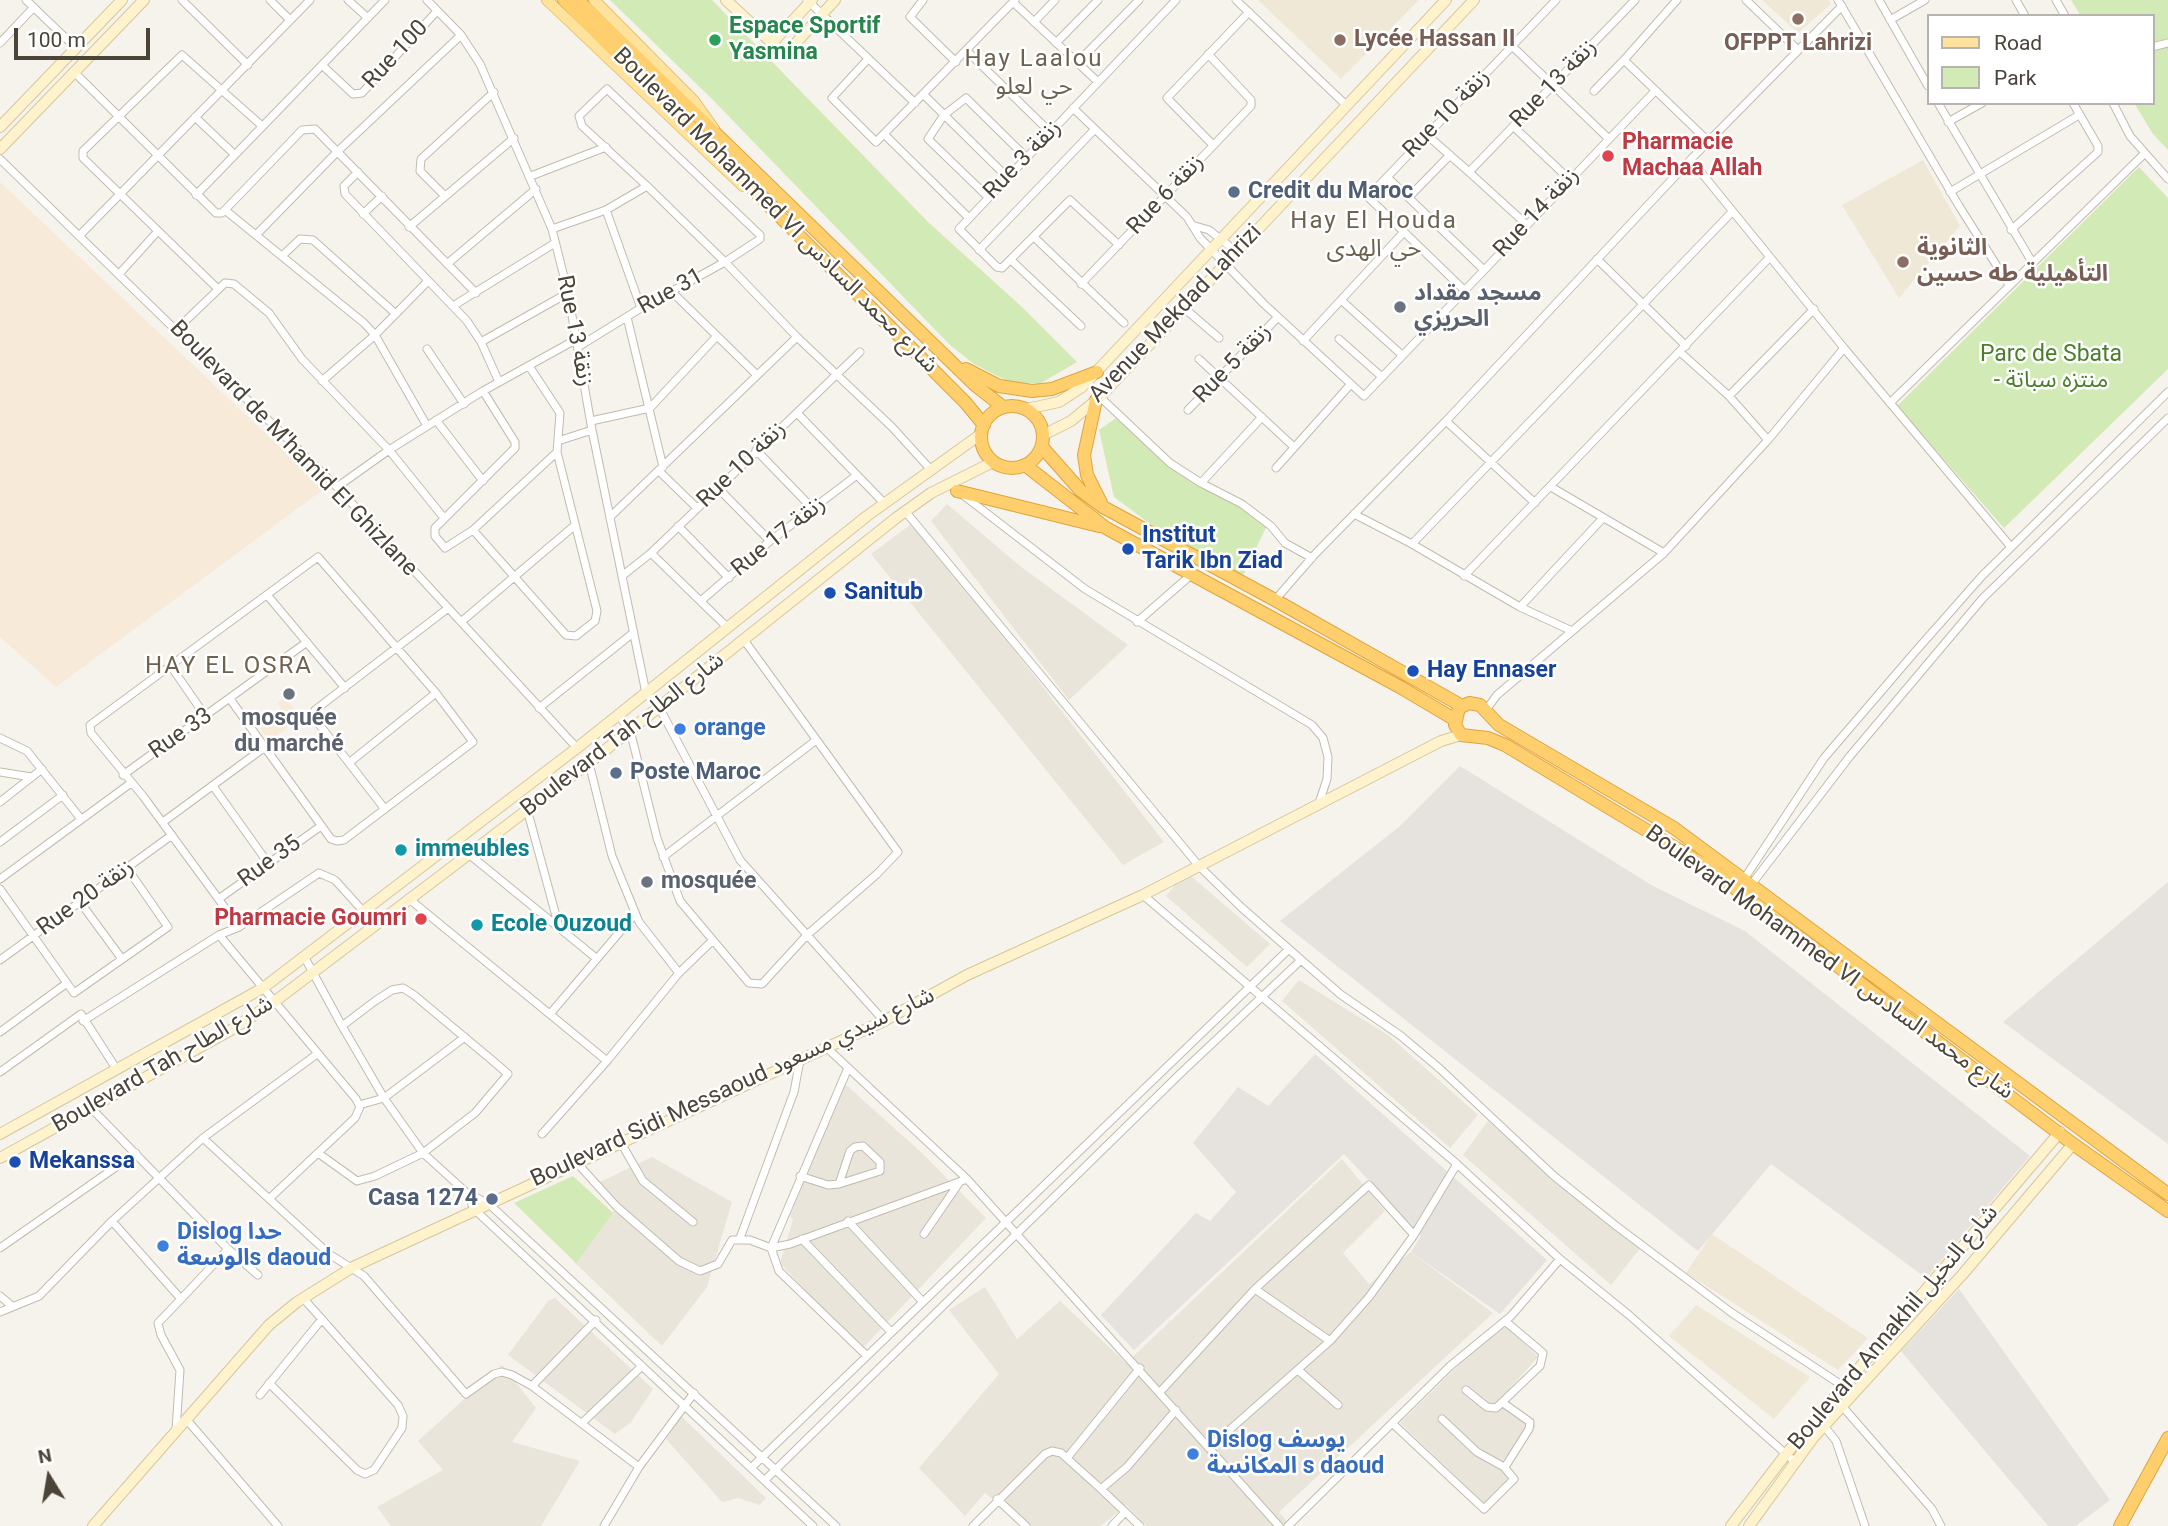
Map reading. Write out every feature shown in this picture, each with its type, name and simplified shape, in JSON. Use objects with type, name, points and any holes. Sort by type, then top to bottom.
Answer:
[{"type":"highway","name":"Boulevard Mohammed VI شارع محمد السادس","points":[[564,0],[965,401],[982,430]]},
{"type":"highway","name":"Boulevard Mohammed VI شارع محمد السادس","points":[[578,0],[950,360],[1003,407]]},
{"type":"highway","points":[[950,360],[992,383],[1022,390],[1054,388],[1097,372]]},
{"type":"highway","points":[[1098,398],[1084,455],[1087,475],[1103,507]]},
{"type":"highway","points":[[1043,441],[1025,466],[1009,468],[993,462],[983,448],[982,430],[989,416],[1003,407],[1026,409],[1037,418],[1043,441],[1080,490],[1103,507],[1462,706],[1485,711],[1487,730],[1478,737]]},
{"type":"highway","name":"Boulevard Mohammed VI شارع محمد السادس","points":[[1025,466],[1105,528],[1192,574],[1457,726],[1478,737],[1505,745],[1704,865],[2073,1144],[2168,1211]]},
{"type":"highway","points":[[953,487],[1105,528]]},
{"type":"highway","points":[[1457,726],[1462,706]]},
{"type":"highway","name":"Boulevard Mohammed VI شارع محمد السادس","points":[[1485,711],[1674,828],[2168,1194]]},
{"type":"highway","points":[[2120,1526],[2168,1438]]},
{"type":"main road","points":[[547,0],[731,176],[784,219]]},
{"type":"main road","points":[[594,0],[694,101],[717,135]]},
{"type":"street","points":[[26,0],[76,48]]},
{"type":"street","points":[[0,128],[122,0]]},
{"type":"street","points":[[0,149],[144,0]]},
{"type":"street","points":[[182,0],[247,65]]},
{"type":"street","points":[[270,0],[290,20]]},
{"type":"street","points":[[80,235],[310,0]]},
{"type":"street","points":[[348,0],[368,18]]},
{"type":"street","points":[[196,195],[385,0]]},
{"type":"street","name":"Rue 13 زنقة","points":[[427,0],[460,36],[494,92],[552,229],[568,293],[591,426],[646,693]]},
{"type":"street","points":[[726,0],[782,55],[788,54],[835,0]]},
{"type":"street","points":[[923,0],[910,15],[956,62]]},
{"type":"street","points":[[1034,22],[1055,0]]},
{"type":"street","points":[[1056,43],[1098,0]]},
{"type":"street","points":[[1077,63],[1139,0]]},
{"type":"street","name":"Rue 3 زنقة","points":[[979,250],[959,229],[968,217],[1176,0]]},
{"type":"street","points":[[1236,0],[1346,105]]},
{"type":"street","name":"Avenue Mekdad Lahrizi","points":[[1026,409],[1067,399],[1097,372],[1446,0]]},
{"type":"street","name":"Avenue Mekdad Lahrizi","points":[[1043,441],[1098,398],[1474,0]]},
{"type":"street","name":"Rue 10 زنقة","points":[[1403,233],[1368,197],[1556,0]]},
{"type":"street","name":"Rue 13 زنقة","points":[[1471,170],[1635,0]]},
{"type":"street","points":[[1594,91],[1677,0]]},
{"type":"street","points":[[1746,0],[1797,49]]},
{"type":"street","points":[[1879,0],[1925,73]]},
{"type":"street","points":[[1890,20],[1925,0]]},
{"type":"street","points":[[771,44],[809,1],[915,103]]},
{"type":"street","points":[[868,59],[832,98],[876,142],[1014,1],[1098,82]]},
{"type":"street","points":[[1275,600],[1840,3],[1950,192],[2009,285]]},
{"type":"street","points":[[0,43],[34,7]]},
{"type":"street","name":"Rue 100","points":[[323,66],[353,94],[366,90],[438,11]]},
{"type":"street","points":[[1213,145],[1167,100],[1249,12]]},
{"type":"street","points":[[257,234],[337,152],[460,36]]},
{"type":"street","points":[[1512,46],[1608,138]]},
{"type":"street","points":[[967,51],[1050,132]]},
{"type":"street","name":"Rue 6 زنقة","points":[[1081,284],[1251,106],[1251,100],[1208,54]]},
{"type":"street","points":[[218,289],[82,155],[119,115],[182,55],[261,125]]},
{"type":"street","points":[[1624,60],[1709,142]]},
{"type":"street","points":[[74,72],[216,213],[225,210],[304,128],[315,129],[476,293]]},
{"type":"street","name":"Rue 31","points":[[338,487],[389,450],[483,391],[627,317],[758,242],[760,235],[607,89],[579,116],[582,126],[606,147]]},
{"type":"street","name":"Rue 14 زنقة","points":[[1350,385],[1362,396],[1382,377],[1655,91]]},
{"type":"street","points":[[445,196],[420,171],[421,159],[494,92]]},
{"type":"street","points":[[923,94],[1006,176]]},
{"type":"street","points":[[988,197],[928,139],[944,115],[966,98],[1026,157]]},
{"type":"street","points":[[1939,105],[2032,262]]},
{"type":"street","points":[[1948,121],[1978,105]]},
{"type":"street","points":[[2011,230],[2099,150],[2074,105]]},
{"type":"street","points":[[2114,105],[2130,136],[2168,179]]},
{"type":"street","points":[[1073,108],[1195,226],[1198,235],[1211,250],[1350,385],[1276,468]]},
{"type":"street","points":[[1950,192],[2080,115]]},
{"type":"street","points":[[195,117],[234,154]]},
{"type":"street","points":[[1513,126],[1569,179]]},
{"type":"street","points":[[1095,129],[979,250],[997,267],[1004,267],[1070,200],[1119,245]]},
{"type":"street","points":[[885,135],[968,217]]},
{"type":"street","points":[[1427,135],[1471,170],[1526,224]]},
{"type":"street","points":[[409,227],[514,138]]},
{"type":"street","points":[[531,176],[606,147],[725,262],[797,337],[838,374],[932,471]]},
{"type":"street","points":[[1891,403],[2145,153]]},
{"type":"street","points":[[1409,197],[1450,155]]},
{"type":"street","name":"Boulevard de M'hamid El Ghizlane","points":[[0,159],[338,487],[577,748]]},
{"type":"street","points":[[1691,160],[1843,348],[2011,547]]},
{"type":"street","points":[[358,172],[343,189],[363,214],[453,306],[481,342],[499,382]]},
{"type":"street","points":[[1387,177],[1483,269]]},
{"type":"street","points":[[552,229],[606,210],[647,186]]},
{"type":"street","points":[[447,264],[536,189]]},
{"type":"street","points":[[363,214],[382,196]]},
{"type":"street","points":[[225,210],[375,335],[427,426]]},
{"type":"street","points":[[606,210],[641,308]]},
{"type":"street","points":[[1412,544],[1489,461],[1732,212]]},
{"type":"street","points":[[1195,226],[1209,230],[1237,252]]},
{"type":"street","points":[[120,273],[158,231]]},
{"type":"street","points":[[1303,341],[1403,233],[1464,290]]},
{"type":"street","points":[[1034,237],[1124,323]]},
{"type":"street","points":[[282,256],[300,239],[313,240],[396,314]]},
{"type":"street","points":[[453,306],[555,243]]},
{"type":"street","points":[[1464,576],[1770,257]]},
{"type":"street","points":[[1597,259],[1644,305],[1768,440]]},
{"type":"street","points":[[1012,260],[1081,326]]},
{"type":"street","points":[[322,381],[375,335],[428,281]]},
{"type":"street","points":[[176,330],[218,289],[230,282],[269,313],[322,381],[389,450],[444,518]]},
{"type":"street","points":[[671,291],[757,375]]},
{"type":"street","points":[[481,342],[568,293]]},
{"type":"street","points":[[1341,300],[1402,355]]},
{"type":"street","points":[[1184,308],[1219,338]]},
{"type":"street","points":[[1729,396],[1814,309]]},
{"type":"street","points":[[627,317],[650,408],[661,469],[697,508]]},
{"type":"street","name":"Rue 5 زنقة","points":[[1188,410],[1278,317]]},
{"type":"street","points":[[558,441],[591,426],[650,408],[716,337]]},
{"type":"street","points":[[610,517],[797,337]]},
{"type":"street","points":[[1339,339],[1382,377]]},
{"type":"street","points":[[1485,711],[1497,695],[1664,553],[1768,440],[1843,348]]},
{"type":"street","points":[[427,349],[464,404]]},
{"type":"street","name":"Rue 10 زنقة","points":[[622,576],[651,553],[860,352]]},
{"type":"street","points":[[1199,359],[1294,447]]},
{"type":"street","points":[[473,530],[566,635],[576,636],[594,621],[597,611],[557,452],[560,413],[528,366]]},
{"type":"street","points":[[483,391],[515,442],[515,448],[444,518],[434,532],[445,548],[473,530],[557,452]]},
{"type":"street","points":[[1748,882],[1824,758],[1973,586],[2168,392]]},
{"type":"street","points":[[1098,398],[1170,463],[1242,504],[1271,526],[1285,543],[1312,558]]},
{"type":"street","points":[[797,413],[884,503]]},
{"type":"street","points":[[1201,483],[1262,417]]},
{"type":"street","points":[[1748,882],[1983,598],[2168,418]]},
{"type":"street","points":[[436,421],[482,481]]},
{"type":"street","points":[[1446,421],[1535,503]]},
{"type":"street","name":"Boulevard Tah شارع الطاح","points":[[0,1134],[262,988],[305,958],[577,748],[884,503],[932,471],[982,430]]},
{"type":"street","points":[[756,450],[812,508]]},
{"type":"street","name":"Boulevard Tah شارع الطاح","points":[[0,1158],[231,1030],[315,974],[408,898],[630,730],[905,511],[953,487],[993,462]]},
{"type":"street","name":"Rue 17 زنقة","points":[[702,600],[770,541],[858,475]]},
{"type":"street","points":[[953,487],[1085,589],[1312,725],[1323,738],[1328,757],[1327,779],[1319,803]]},
{"type":"street","points":[[1551,487],[1664,553]]},
{"type":"street","points":[[718,488],[770,541]]},
{"type":"street","points":[[905,511],[1199,866],[1288,950],[1354,1005],[1401,1036],[1554,1176],[1676,1274],[1843,1386]]},
{"type":"street","points":[[1354,514],[1412,544],[1520,607],[1572,631]]},
{"type":"street","points":[[1520,607],[1604,518]]},
{"type":"street","points":[[461,622],[574,526]]},
{"type":"street","points":[[678,526],[729,578]]},
{"type":"street","points":[[651,553],[728,628]]},
{"type":"street","points":[[230,699],[331,839],[344,840],[474,741],[318,557],[90,725],[91,733],[163,822],[239,927]]},
{"type":"street","points":[[1137,622],[1192,574]]},
{"type":"street","points":[[268,596],[345,688]]},
{"type":"street","points":[[384,808],[314,715],[315,710],[447,609]]},
{"type":"street","points":[[539,708],[633,633]]},
{"type":"street","points":[[618,715],[630,730],[663,857],[680,901],[749,983],[762,984],[807,935],[877,874],[898,852],[744,640]]},
{"type":"street","name":"Rue 33","points":[[123,775],[307,642]]},
{"type":"street","points":[[170,665],[206,717]]},
{"type":"street","points":[[350,762],[436,693]]},
{"type":"street","points":[[646,693],[659,707],[740,860],[884,1021]]},
{"type":"street","name":"Boulevard Sidi Messaoud شارع سيدي مسعود","points":[[93,1526],[269,1325],[303,1298],[353,1267],[827,1048],[884,1021],[967,975],[1143,895],[1441,741],[1457,726]]},
{"type":"street","points":[[0,738],[27,751],[81,820]]},
{"type":"street","points":[[663,857],[816,741]]},
{"type":"street","points":[[163,822],[265,747]]},
{"type":"street","points":[[589,762],[609,845],[635,914],[651,941],[679,973]]},
{"type":"street","points":[[0,802],[42,769]]},
{"type":"street","points":[[0,772],[32,777]]},
{"type":"street","points":[[0,879],[131,783]]},
{"type":"street","points":[[213,786],[268,863]]},
{"type":"street","points":[[0,842],[63,795]]},
{"type":"street","points":[[527,809],[559,929]]},
{"type":"street","name":"Rue 35","points":[[220,898],[321,826]]},
{"type":"street","name":"Rue 20 زنقة","points":[[0,960],[172,835]]},
{"type":"street","points":[[454,842],[596,958]]},
{"type":"street","points":[[0,889],[74,993],[168,927],[127,868]]},
{"type":"street","points":[[83,1021],[219,936],[239,927],[319,873],[335,880],[363,911]]},
{"type":"street","points":[[1143,895],[1457,1164],[1560,1259],[1629,1315],[1790,1458]]},
{"type":"street","points":[[408,898],[607,1061]]},
{"type":"street","points":[[80,902],[122,959]]},
{"type":"street","points":[[550,1014],[635,914]]},
{"type":"street","points":[[219,936],[359,1105]]},
{"type":"street","points":[[542,1134],[607,1061],[679,973],[713,940]]},
{"type":"street","points":[[752,1467],[1288,950]]},
{"type":"street","points":[[305,958],[384,1098],[423,1153],[467,1193],[489,1204],[836,1526]]},
{"type":"street","points":[[765,1480],[1300,961]]},
{"type":"street","points":[[0,1032],[67,983]]},
{"type":"street","points":[[318,1153],[357,1181],[375,1177],[423,1153],[475,1113],[508,1074],[403,988],[383,996],[342,1026]]},
{"type":"street","points":[[0,1072],[81,1014],[83,1021],[117,1070]]},
{"type":"street","points":[[359,1105],[384,1098],[465,1037]]},
{"type":"street","points":[[827,1048],[1004,1223],[1140,1368],[1279,1526]]},
{"type":"street","points":[[0,1312],[38,1296],[112,1221],[203,1138],[317,1054]]},
{"type":"street","points":[[577,1163],[617,1207],[692,1269],[710,1269],[718,1264],[727,1245],[740,1238],[794,1092],[800,1060]]},
{"type":"street","points":[[848,1068],[771,1248],[779,1271],[867,1356]]},
{"type":"street","points":[[270,1198],[355,1118],[359,1105]]},
{"type":"street","points":[[90,1107],[228,1249],[258,1275]]},
{"type":"street","name":"Boulevard Annakhil شارع النخيل","points":[[1731,1526],[1790,1458],[1843,1386],[2060,1132]]},
{"type":"street","points":[[203,1138],[329,1254],[353,1267],[466,1394],[494,1374],[502,1372],[532,1386],[639,1467]]},
{"type":"street","points":[[621,1143],[643,1181],[693,1222]]},
{"type":"street","name":"Boulevard Annakhil شارع النخيل","points":[[1749,1526],[1790,1458],[1825,1426],[1962,1275],[2073,1144]]},
{"type":"street","points":[[800,1176],[828,1185],[839,1184],[880,1171],[880,1161],[863,1146],[855,1147],[850,1151],[839,1184]]},
{"type":"street","points":[[0,1248],[136,1153]]},
{"type":"street","points":[[1209,1448],[1330,1341],[1369,1297],[1414,1235],[1457,1164]]},
{"type":"street","points":[[740,1238],[771,1248],[963,1180]]},
{"type":"street","points":[[924,1234],[963,1180]]},
{"type":"street","points":[[1160,1392],[1255,1289],[1369,1185],[1414,1235]]},
{"type":"street","points":[[467,1193],[474,1209],[596,1320],[683,1407],[752,1467],[813,1526]]},
{"type":"street","points":[[112,1221],[181,1299]]},
{"type":"street","points":[[848,1221],[923,1302]]},
{"type":"street","points":[[802,1239],[891,1332]]},
{"type":"street","points":[[176,1432],[180,1370],[160,1335],[158,1323],[228,1249]]},
{"type":"street","points":[[1288,1526],[1450,1366],[1505,1321],[1560,1259]]},
{"type":"street","points":[[1255,1289],[1330,1341]]},
{"type":"street","points":[[0,1296],[12,1306]]},
{"type":"street","points":[[269,1383],[357,1470],[365,1474],[374,1470],[402,1428],[403,1416],[398,1405],[303,1298]]},
{"type":"street","points":[[260,1395],[322,1319]]},
{"type":"street","points":[[532,1386],[596,1320]]},
{"type":"street","points":[[1466,1390],[1492,1409],[1503,1403],[1540,1366],[1544,1358],[1539,1348],[1505,1321]]},
{"type":"street","points":[[582,1423],[642,1366]]},
{"type":"street","points":[[1067,1458],[1140,1368]]},
{"type":"street","points":[[1298,1370],[1338,1405]]},
{"type":"street","points":[[604,1526],[639,1467],[694,1394]]},
{"type":"street","points":[[1503,1403],[1531,1422],[1505,1467]]},
{"type":"street","points":[[1842,1406],[1932,1509],[1941,1526]]},
{"type":"street","points":[[1101,1489],[1127,1467],[1176,1410]]},
{"type":"street","points":[[1392,1423],[1484,1509],[1514,1479],[1505,1467],[1477,1452],[1442,1419]]},
{"type":"street","points":[[187,1420],[278,1526]]},
{"type":"street","points":[[1825,1426],[1836,1441],[1865,1526]]},
{"type":"street","points":[[973,1526],[1045,1454],[1052,1451],[1067,1458],[1140,1526]]},
{"type":"street","points":[[998,1499],[1026,1526]]},
{"type":"street","points":[[1112,1526],[1125,1512]]},
{"type":"shaded area","name":"Lycée Hassan II","points":[[1258,0],[1419,0],[1341,79]]},
{"type":"shaded area","name":"OFPPT Lahrizi","points":[[1762,0],[1829,0],[1831,4],[1798,33]]},
{"type":"shaded area","name":"الثانوية التأهيلية طه حسين","points":[[1923,160],[1960,226],[1899,298],[1842,205]]},
{"type":"shaded area","points":[[0,182],[324,489],[56,687],[0,637]]},
{"type":"shaded area","points":[[947,504],[1020,566],[1128,645],[1069,700],[931,521]]},
{"type":"shaded area","points":[[914,522],[1164,842],[1123,865],[871,554]]},
{"type":"shaded area","points":[[285,698],[302,718],[269,741],[258,725],[281,708],[278,703]]},
{"type":"shaded area","points":[[1460,766],[1653,886],[1745,931],[2030,1156],[1926,1278],[1771,1164],[1698,1251],[1280,921],[1400,826]]},
{"type":"shaded area","points":[[1191,876],[1270,944],[1247,967],[1166,896],[1177,882]]},
{"type":"shaded area","points":[[2168,882],[2168,1144],[2003,1022]]},
{"type":"shaded area","points":[[1299,980],[1388,1035],[1478,1115],[1450,1148],[1282,1001]]},
{"type":"shaded area","points":[[1315,1054],[1547,1260],[1500,1314],[1411,1252],[1421,1236],[1344,1154],[1134,1350],[1101,1315],[1196,1213],[1210,1221],[1236,1192],[1193,1143],[1238,1087],[1268,1106]]},
{"type":"shaded area","points":[[844,1083],[923,1154],[986,1218],[861,1350],[780,1263],[793,1220],[790,1216]]},
{"type":"shaded area","points":[[1488,1121],[1642,1246],[1611,1285],[1463,1155]]},
{"type":"shaded area","points":[[652,1157],[732,1202],[707,1287],[662,1346],[574,1262],[617,1207],[596,1184]]},
{"type":"shaded area","points":[[1342,1159],[1385,1211],[1343,1253],[1369,1284],[1411,1252],[1493,1313],[1279,1512],[1291,1526],[1147,1526],[1126,1505],[1101,1526],[1027,1526],[985,1493],[965,1516],[919,1468],[999,1374],[949,1310],[985,1287],[1017,1339],[1060,1301],[1126,1363]]},
{"type":"shaded area","points":[[1712,1234],[1868,1338],[1838,1370],[1686,1273]]},
{"type":"shaded area","points":[[1959,1289],[2110,1500],[2076,1526],[2048,1526],[1901,1351]]},
{"type":"shaded area","points":[[555,1298],[653,1389],[631,1422],[615,1434],[508,1355],[548,1301]]},
{"type":"shaded area","points":[[1696,1305],[1810,1377],[1774,1419],[1669,1336]]},
{"type":"shaded area","points":[[1507,1326],[1538,1357],[1502,1397],[1536,1426],[1503,1460],[1514,1473],[1484,1503],[1400,1423],[1479,1345]]},
{"type":"shaded area","points":[[502,1365],[536,1408],[512,1442],[580,1461],[541,1526],[391,1526],[377,1507],[443,1470],[418,1441]]},
{"type":"shaded area","points":[[681,1416],[766,1498],[760,1505],[738,1498],[722,1502],[666,1439]]},
{"type":"green space","points":[[610,0],[712,0],[928,222],[1022,307],[1077,362],[1041,383],[1011,383],[974,364],[950,345],[712,99]]},
{"type":"green space","points":[[2071,0],[2168,0],[2168,150],[2153,134],[2135,105],[2154,105],[2154,14],[2080,14]]},
{"type":"green space","name":"Parc de Sbata - منتزه سباتة","points":[[2139,167],[2168,198],[2168,369],[2004,528],[1897,406]]},
{"type":"green space","points":[[1116,418],[1171,465],[1269,521],[1241,580],[1176,543],[1114,497],[1099,430]]},
{"type":"green space","points":[[573,1176],[613,1213],[576,1263],[514,1203]]},
{"type":"place","name":"OFPPT Lahrizi","points":[[1798,19]]},
{"type":"place","name":"Espace Sportif Yasmina","points":[[715,40]]},
{"type":"place","name":"Lycée Hassan II","points":[[1340,40]]},
{"type":"place","name":"Pharmacie Machaa Allah","points":[[1608,156]]},
{"type":"place","name":"Credit du Maroc","points":[[1234,192]]},
{"type":"place","name":"الثانوية التأهيلية طه حسين","points":[[1903,262]]},
{"type":"place","name":"مسجد مقداد الحريزي","points":[[1400,307]]},
{"type":"place","name":"Institut Tarik Ibn Ziad","points":[[1128,549]]},
{"type":"place","name":"Sanitub","points":[[830,593]]},
{"type":"place","name":"Hay Ennaser","points":[[1413,671]]},
{"type":"place","name":"mosquée du marché","points":[[289,694]]},
{"type":"place","name":"orange","points":[[680,729]]},
{"type":"place","name":"Poste Maroc","points":[[616,773]]},
{"type":"place","name":"immeubles","points":[[401,850]]},
{"type":"place","name":"mosquée","points":[[647,882]]},
{"type":"place","name":"Pharmacie Goumri","points":[[421,919]]},
{"type":"place","name":"Ecole Ouzoud","points":[[477,925]]},
{"type":"place","name":"Mekanssa","points":[[15,1162]]},
{"type":"place","name":"Casa 1274","points":[[492,1199]]},
{"type":"place","name":"Dislog حدا الوسعةs daoud","points":[[163,1246]]},
{"type":"place","name":"Dislog يوسف المكانسة s daoud","points":[[1193,1454]]},
{"type":"district","name":"Hay Laalou حي لعلو","points":[[1034,74]]},
{"type":"district","name":"Hay El Houda حي الهدى","points":[[1374,236]]},
{"type":"district","name":"HAY EL OSRA","points":[[229,667]]}]
